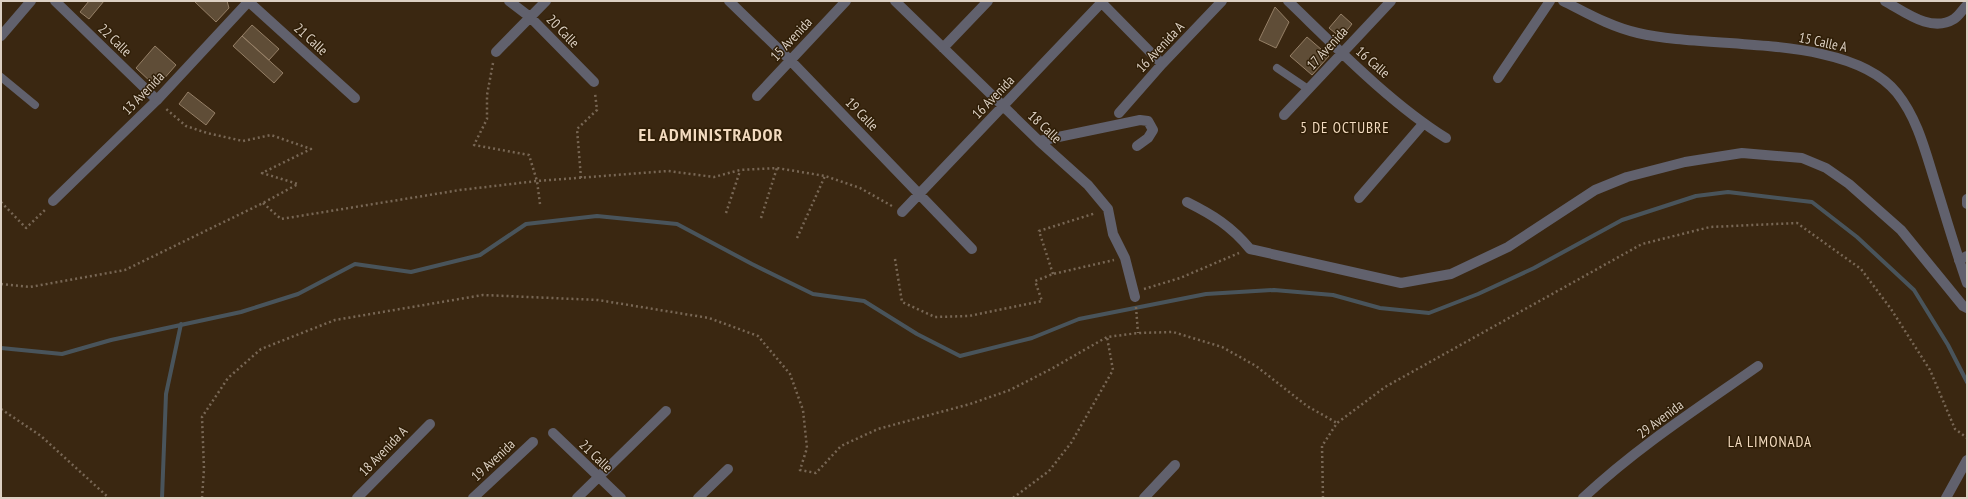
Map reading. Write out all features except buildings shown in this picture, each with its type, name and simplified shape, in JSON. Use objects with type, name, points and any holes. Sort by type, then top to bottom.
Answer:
[{"type":"street","points":[[1,36],[31,1]]},
{"type":"street","name":"22 Calle","points":[[54,1],[157,100]]},
{"type":"street","name":"13 Avenida","points":[[53,201],[157,100],[248,1]]},
{"type":"street","name":"21 Calle","points":[[248,1],[355,98]]},
{"type":"street","name":"20 Calle","points":[[509,1],[530,17],[594,82]]},
{"type":"street","points":[[496,52],[546,1]]},
{"type":"street","name":"19 Calle","points":[[729,1],[790,60],[972,249]]},
{"type":"street","name":"15 Avenida","points":[[757,96],[846,1]]},
{"type":"street","name":"18 Calle","points":[[895,1],[1039,141],[1088,185],[1108,209],[1113,234],[1125,258],[1134,294]]},
{"type":"street","points":[[943,48],[988,1]]},
{"type":"street","name":"16 Avenida A","points":[[1119,113],[1162,64],[1222,1]]},
{"type":"street","name":"16 Calle","points":[[1288,1],[1342,53],[1423,124],[1446,138]]},
{"type":"street","name":"17 Avenida","points":[[1284,114],[1391,1]]},
{"type":"street","points":[[1498,78],[1550,1]]},
{"type":"street","name":"15 Calle A","points":[[1563,1],[1616,27],[1638,33],[1695,41],[1774,47],[1830,56],[1850,62],[1870,72],[1897,93],[1908,111],[1921,138],[1963,258],[1967,283]]},
{"type":"street","points":[[1885,1],[1926,23],[1943,23],[1954,19],[1967,5]]},
{"type":"street","points":[[1102,2],[1162,64]]},
{"type":"street","name":"16 Avenida","points":[[902,212],[1102,2]]},
{"type":"street","points":[[1039,141],[1140,120],[1148,120],[1153,130],[1148,138],[1137,146]]},
{"type":"street","points":[[1359,198],[1423,124]]},
{"type":"street","points":[[1186,202],[1218,219],[1236,232],[1250,249],[1401,283],[1451,274],[1508,247],[1595,190],[1627,177],[1685,162],[1742,153],[1802,158],[1831,172],[1849,184],[1901,230],[1963,306],[1967,308]]},
{"type":"street","points":[[1967,199],[1967,204]]},
{"type":"street","name":"29 Avenida","points":[[1583,498],[1603,479],[1681,420],[1758,366]]},
{"type":"street","points":[[577,498],[597,476],[666,411]]},
{"type":"street","name":"18 Avenida A","points":[[357,498],[430,424]]},
{"type":"street","name":"21 Calle","points":[[553,433],[620,498]]},
{"type":"street","name":"19 Avenida","points":[[473,498],[533,442]]},
{"type":"street","points":[[1946,498],[1967,460]]},
{"type":"street","points":[[1144,498],[1175,465]]},
{"type":"street","points":[[698,498],[728,469]]},
{"type":"lane","points":[[1277,68],[1308,89]]},
{"type":"lane","points":[[1,77],[35,105]]},
{"type":"path","points":[[496,52],[487,95],[487,119],[474,145],[529,155],[537,181],[540,204]]},
{"type":"path","points":[[581,178],[577,130],[597,110],[594,82]]},
{"type":"path","points":[[1,284],[30,287],[126,270],[263,203],[298,184],[262,172],[311,150],[271,135],[243,141],[186,126],[157,100]]},
{"type":"path","points":[[263,203],[281,219],[460,190],[537,181],[668,171],[714,178],[740,170],[777,168],[825,176],[860,188],[902,212]]},
{"type":"path","points":[[761,218],[777,168]]},
{"type":"path","points":[[726,213],[740,170]]},
{"type":"path","points":[[797,238],[825,176]]},
{"type":"path","points":[[1,202],[26,228],[53,201]]},
{"type":"path","points":[[1053,274],[1039,231],[1108,209]]},
{"type":"path","points":[[1323,498],[1322,446],[1338,423],[1385,387],[1642,244],[1710,227],[1797,223],[1861,270],[1891,309],[1930,370],[1955,429],[1967,438]]},
{"type":"path","points":[[1138,333],[1134,294],[1180,278],[1250,249]]},
{"type":"path","points":[[895,259],[902,302],[935,317],[969,316],[1042,301],[1035,281],[1053,274],[1125,258]]},
{"type":"path","points":[[202,498],[204,469],[202,417],[228,378],[261,349],[335,320],[483,295],[598,300],[709,318],[758,336],[790,374],[803,410],[807,448],[800,470],[816,473],[841,446],[878,429],[970,404],[1010,390],[1051,369],[1107,337],[1138,333],[1173,332],[1222,347],[1256,366],[1308,406],[1338,423]]},
{"type":"path","points":[[1014,498],[1049,470],[1072,443],[1113,370],[1107,337]]},
{"type":"path","points":[[1,409],[41,436],[109,498]]},
{"type":"waterway","points":[[1,348],[62,354],[111,340],[241,312],[298,294],[355,264],[411,272],[480,255],[526,224],[597,216],[677,224],[752,264],[813,294],[864,301],[917,334],[960,356],[1032,338],[1079,319],[1206,294],[1274,290],[1333,295],[1380,308],[1429,313],[1478,294],[1534,268],[1622,220],[1696,196],[1728,192],[1812,202],[1857,237],[1914,290],[1948,345],[1967,382]]},
{"type":"waterway","points":[[162,498],[166,394],[181,324]]},
{"type":"district","name":"5 DE OCTUBRE","points":[[1345,128]]},
{"type":"district","name":"EL ADMINISTRADOR","points":[[711,135]]},
{"type":"district","name":"LA LIMONADA","points":[[1770,442]]}]
